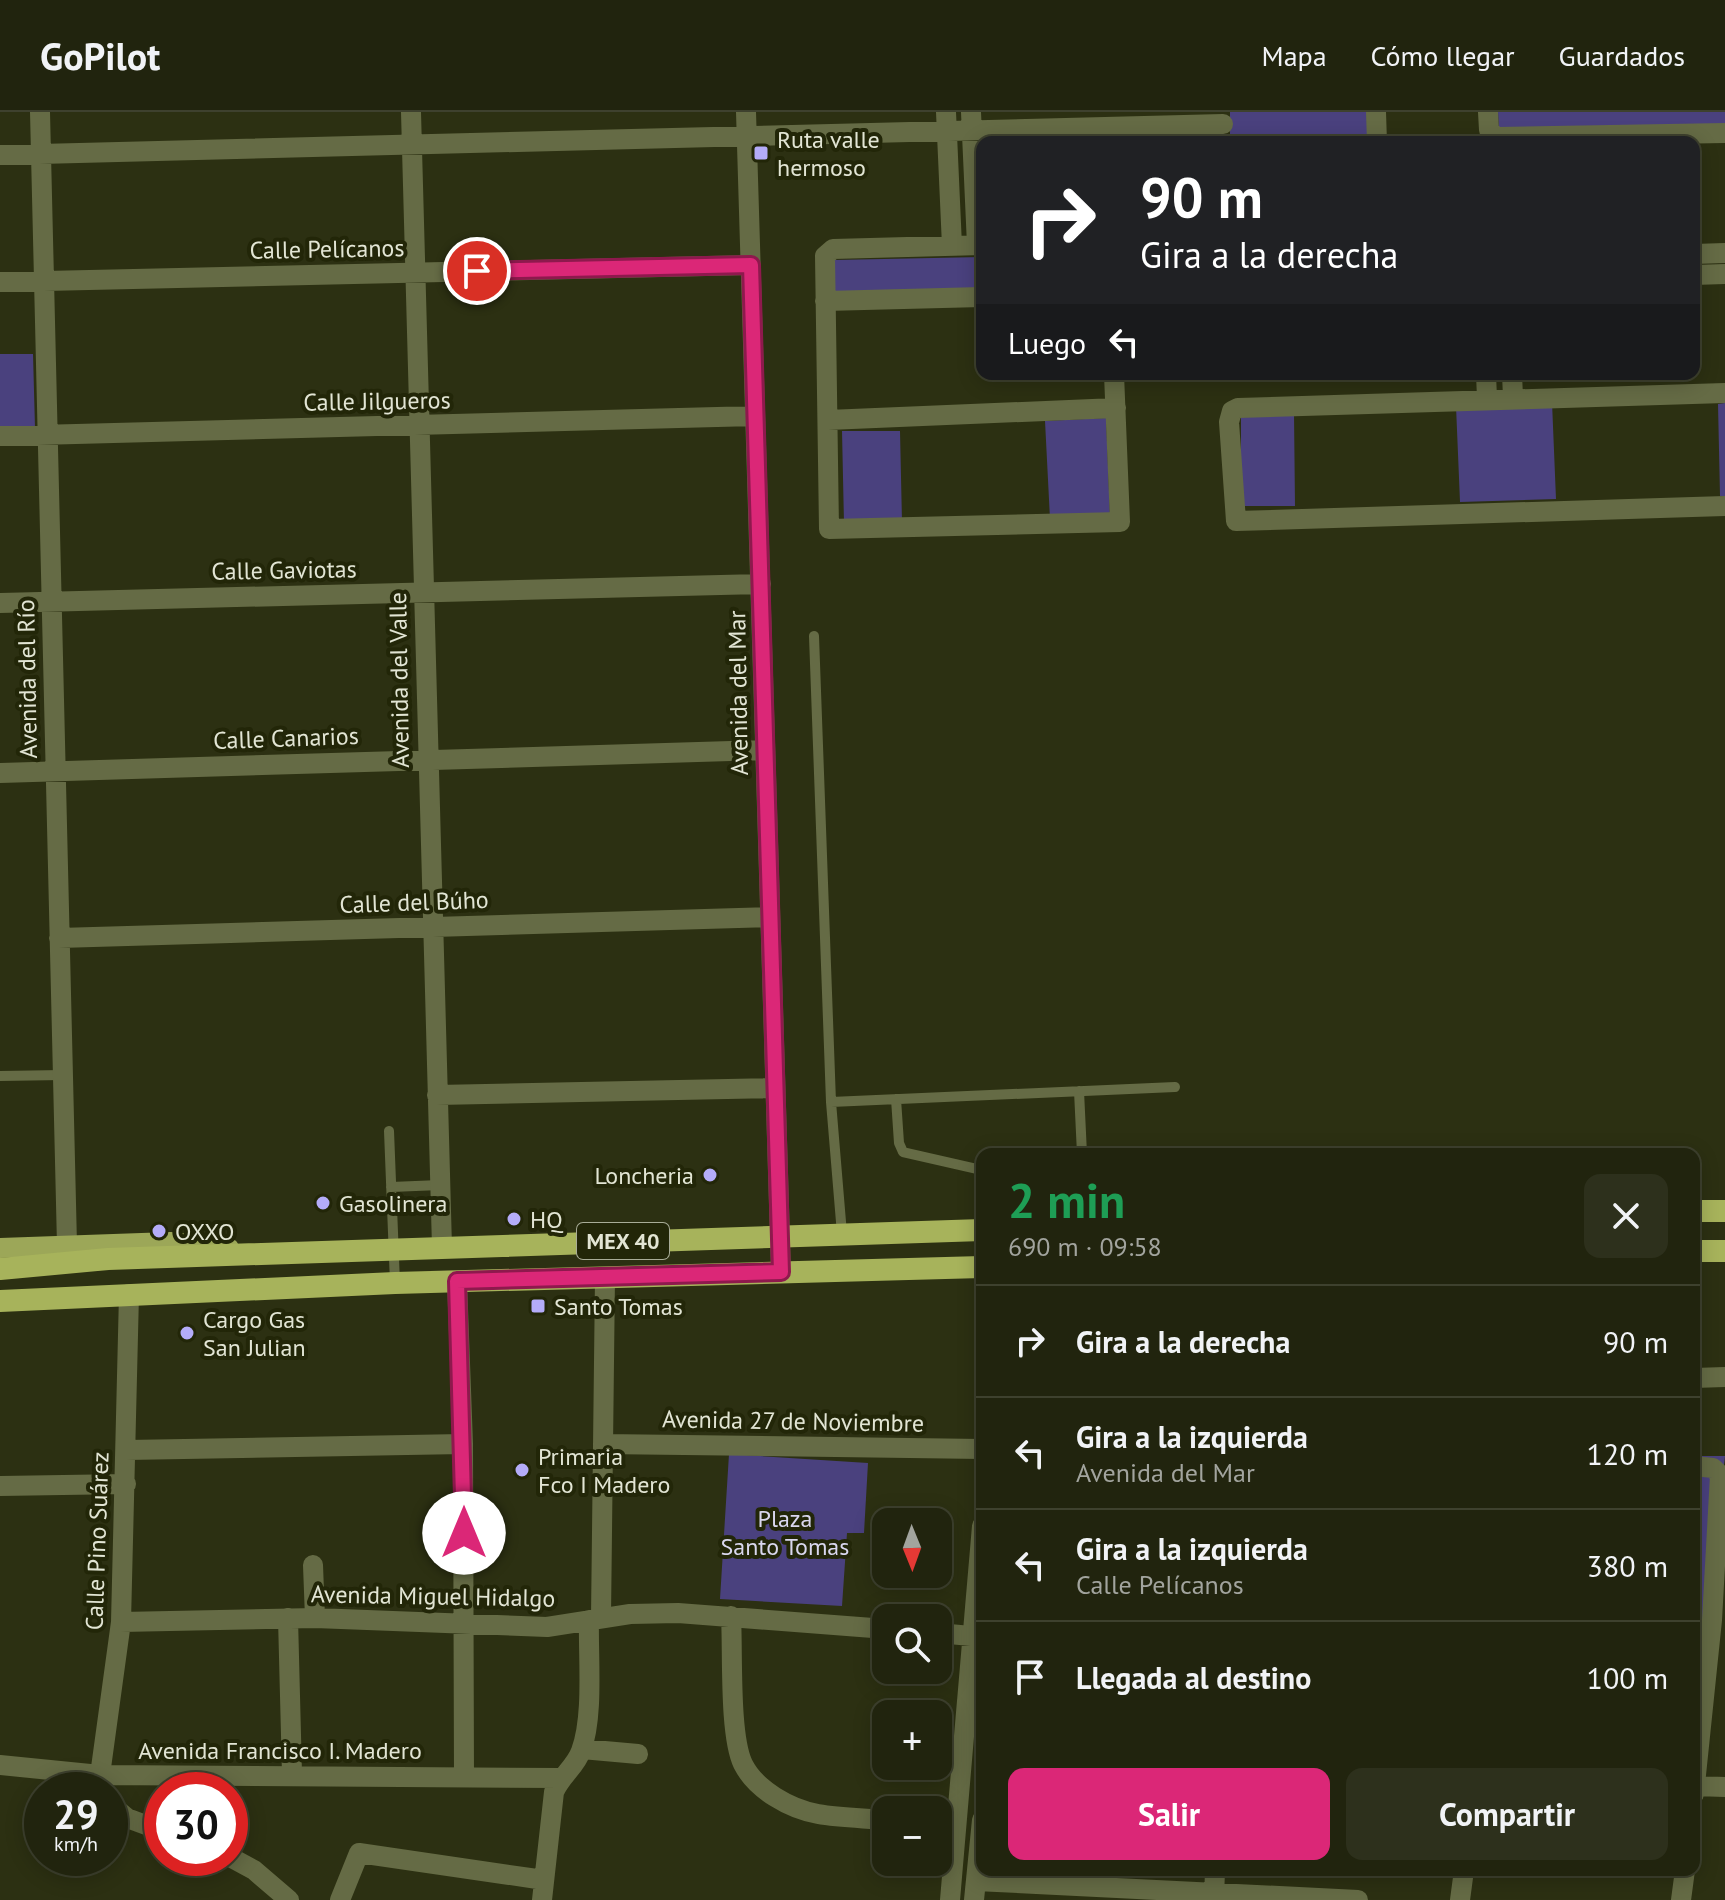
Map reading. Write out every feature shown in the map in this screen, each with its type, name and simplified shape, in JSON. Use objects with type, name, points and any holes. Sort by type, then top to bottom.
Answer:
[{"type":"highway","points":[[1700,1211],[1725,1211]]},
{"type":"highway","name":"MEX 40","points":[[265,1253],[976,1230]]},
{"type":"highway","points":[[1700,1251],[1725,1251]]},
{"type":"highway","points":[[10,1268],[265,1253]]},
{"type":"highway","name":"MEX 40","points":[[0,1301],[395,1283],[976,1267]]},
{"type":"main road","points":[[0,1248],[170,1242],[265,1253]]},
{"type":"street","name":"Avenida del Río","points":[[40,112],[67,1245]]},
{"type":"street","name":"Avenida del Valle","points":[[411,112],[442,1247]]},
{"type":"street","name":"Avenida del Mar","points":[[746,112],[781,1272]]},
{"type":"street","points":[[1376,112],[1377,136]]},
{"type":"street","points":[[1488,112],[1489,130],[1495,136]]},
{"type":"street","points":[[0,155],[747,136],[947,122],[1223,126]]},
{"type":"street","points":[[947,122],[952,246]]},
{"type":"street","points":[[972,122],[976,192]]},
{"type":"street","points":[[1675,136],[1725,133]]},
{"type":"street","points":[[976,245],[833,249],[825,256],[829,529],[1120,522],[1114,380]]},
{"type":"street","points":[[1700,254],[1725,253]]},
{"type":"street","name":"Calle Pelícanos","points":[[0,282],[751,265]]},
{"type":"street","points":[[1700,275],[1725,274]]},
{"type":"street","points":[[825,301],[976,297]]},
{"type":"street","points":[[1486,380],[1487,398]]},
{"type":"street","points":[[1512,380],[1513,397]]},
{"type":"street","points":[[1725,393],[1513,397],[1238,408],[1232,411],[1229,422],[1236,521],[1725,506]]},
{"type":"street","points":[[828,420],[1116,408]]},
{"type":"street","name":"Calle Jilgueros","points":[[0,436],[755,416]]},
{"type":"street","name":"Calle Gaviotas","points":[[0,603],[761,584]]},
{"type":"street","name":"Calle Canarios","points":[[0,773],[765,750]]},
{"type":"street","name":"Calle del Búho","points":[[59,938],[769,917]]},
{"type":"street","points":[[437,1095],[775,1088]]},
{"type":"street","points":[[340,1900],[359,1853],[543,1890],[552,1801],[560,1778],[582,1749],[586,1720],[595,1619],[603,1444],[605,1277]]},
{"type":"street","points":[[457,1281],[463,1444],[464,1776]]},
{"type":"street","name":"Calle Pino Suárez","points":[[102,1772],[121,1622],[129,1294]]},
{"type":"street","points":[[1700,1378],[1725,1377]]},
{"type":"street","points":[[127,1450],[463,1444]]},
{"type":"street","name":"Avenida 27 de Noviembre","points":[[603,1444],[976,1449]]},
{"type":"street","points":[[1700,1467],[1713,1468],[1720,1475],[1718,1621],[1700,1712]]},
{"type":"street","points":[[0,1486],[126,1484]]},
{"type":"street","points":[[313,1565],[315,1618]]},
{"type":"street","name":"Avenida Miguel Hidalgo","points":[[121,1622],[315,1618],[465,1621],[547,1627],[666,1613],[872,1628]]},
{"type":"street","points":[[731,1616],[737,1737],[741,1760],[750,1777],[790,1805],[817,1814],[872,1819]]},
{"type":"street","points":[[288,1618],[292,1774]]},
{"type":"street","points":[[952,1634],[976,1636]]},
{"type":"street","points":[[951,1796],[976,1648]]},
{"type":"street","points":[[582,1749],[638,1754]]},
{"type":"street","name":"Avenida Francisco I. Madero","points":[[0,1765],[39,1772]]},
{"type":"street","name":"Avenida Francisco I. Madero","points":[[128,1782],[292,1774],[560,1778]]},
{"type":"street","points":[[1700,1786],[1725,1787]]},
{"type":"street","points":[[248,1867],[289,1900]]},
{"type":"street","points":[[949,1876],[950,1900]]},
{"type":"street","points":[[1214,1896],[1215,1876]]},
{"type":"street","points":[[1460,1900],[1463,1876]]},
{"type":"street","points":[[1681,1900],[1684,1876]]},
{"type":"street","points":[[975,1890],[1358,1900]]},
{"type":"lane","points":[[814,636],[831,1102],[842,1234]]},
{"type":"lane","points":[[0,1076],[63,1075]]},
{"type":"lane","points":[[831,1102],[1175,1087]]},
{"type":"lane","points":[[1079,1091],[1082,1148]]},
{"type":"lane","points":[[896,1099],[899,1143],[903,1152],[976,1169]]},
{"type":"lane","points":[[389,1131],[395,1283]]},
{"type":"lane","points":[[391,1187],[440,1185]]},
{"type":"green space","points":[[1230,112],[1369,112],[1369,136],[1230,136]]},
{"type":"green space","points":[[1498,112],[1725,112],[1725,124],[1499,130]]},
{"type":"green space","points":[[976,257],[976,290],[835,295],[834,260]]},
{"type":"green space","points":[[0,354],[33,354],[35,428],[0,429]]},
{"type":"green space","points":[[1552,402],[1556,499],[1460,502],[1456,406]]},
{"type":"green space","points":[[1725,403],[1725,496],[1720,496],[1718,404]]},
{"type":"green space","points":[[1241,413],[1294,413],[1295,506],[1241,506]]},
{"type":"green space","points":[[1106,418],[1110,516],[1050,519],[1045,421]]},
{"type":"green space","points":[[842,431],[900,431],[902,522],[844,523]]},
{"type":"green space","name":"Plaza Santo Tomas","points":[[729,1454],[868,1463],[864,1533],[847,1533],[842,1606],[720,1599]]},
{"type":"green space","points":[[1700,1456],[1725,1456],[1700,1680]]},
{"type":"place","name":"Ruta valle hermoso","points":[[761,153]]},
{"type":"place","name":"Loncheria","points":[[710,1175]]},
{"type":"place","name":"Gasolinera","points":[[323,1203]]},
{"type":"place","name":"HQ","points":[[514,1219]]},
{"type":"place","name":"OXXO","points":[[159,1231]]},
{"type":"place","name":"Santo Tomas","points":[[538,1306]]},
{"type":"place","name":"Cargo Gas San Julian","points":[[187,1333]]},
{"type":"place","name":"Primaria Fco I Madero","points":[[522,1470]]},
{"type":"route","points":[[464,1533],[457,1281],[781,1272],[751,265],[477,271]]}]
